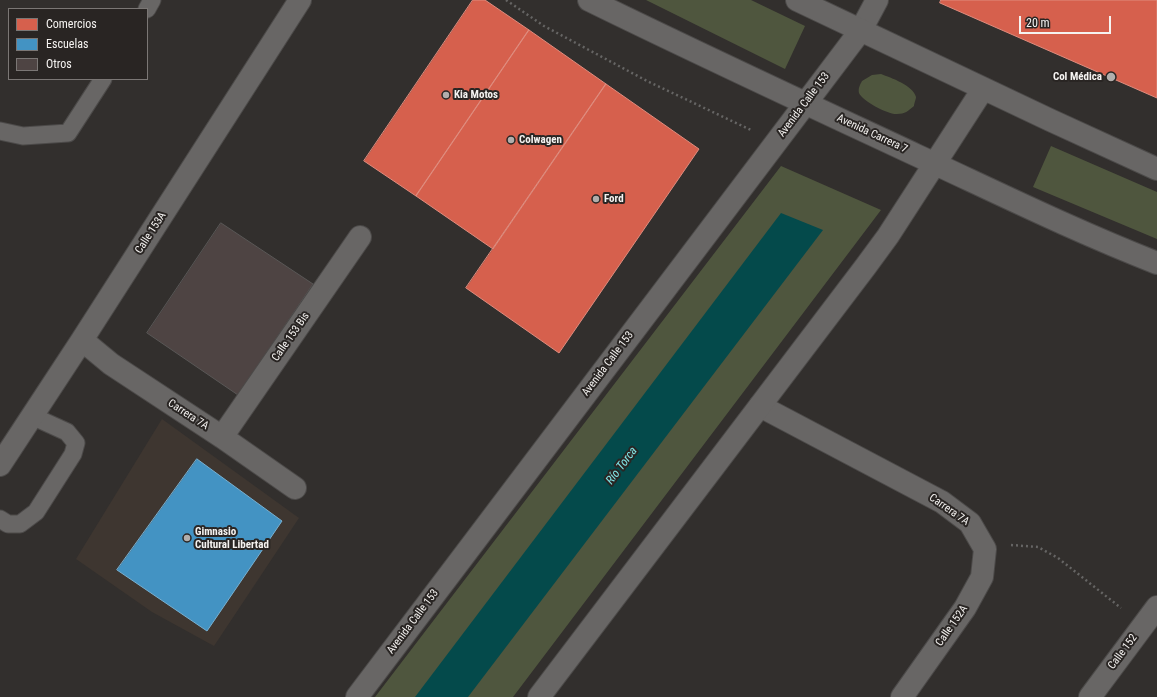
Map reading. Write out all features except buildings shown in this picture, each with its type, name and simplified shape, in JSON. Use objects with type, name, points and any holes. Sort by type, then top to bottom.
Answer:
[{"type":"main road","name":"Calle 153A","points":[[0,466],[300,0]]},
{"type":"main road","name":"Avenida Carrera 7","points":[[589,0],[934,164],[1123,250],[1157,263]]},
{"type":"main road","points":[[797,0],[983,89],[1157,169]]},
{"type":"main road","name":"Avenida Calle 153","points":[[357,697],[861,30],[877,0]]},
{"type":"main road","points":[[539,697],[866,266],[983,89]]},
{"type":"main road","name":"Calle 153 Bis","points":[[222,437],[360,236]]},
{"type":"main road","name":"Carrera 7A","points":[[82,340],[111,364],[222,437],[295,488]]},
{"type":"main road","name":"Carrera 7A","points":[[760,406],[942,502],[970,523],[985,548]]},
{"type":"main road","name":"Calle 152A","points":[[902,697],[965,608],[982,577],[985,548]]},
{"type":"main road","name":"Calle 152","points":[[1090,697],[1157,606]]},
{"type":"lane","points":[[0,131],[23,136],[68,133],[102,80]]},
{"type":"lane","points":[[0,519],[8,524],[20,524],[36,512],[73,454],[76,443],[67,432],[32,416]]},
{"type":"path","points":[[506,0],[544,26],[647,81],[754,131]]},
{"type":"path","points":[[985,548],[1015,544],[1038,547],[1058,558],[1143,625]]},
{"type":"shaded area","name":"Gimnasio Cultural Libertad","points":[[162,419],[299,518],[214,646],[152,612],[76,559]]},
{"type":"green space","points":[[646,0],[751,0],[805,26],[785,69]]},
{"type":"green space","points":[[881,74],[901,82],[911,89],[916,97],[914,106],[904,113],[893,114],[876,107],[865,100],[859,93],[859,87],[862,81],[872,75]]},
{"type":"green space","points":[[1051,146],[1157,192],[1157,239],[1033,187]]},
{"type":"green space","points":[[781,166],[881,210],[513,697],[375,697]]},
{"type":"water","name":"Río Torca","points":[[781,213],[823,230],[468,697],[415,697]]},
{"type":"place","name":"Col Médica","points":[[1111,77]]},
{"type":"place","name":"Kia Motos","points":[[446,95]]},
{"type":"place","name":"Colwagen","points":[[511,140]]},
{"type":"place","name":"Ford","points":[[596,199]]},
{"type":"place","name":"Gimnasio Cultural Libertad","points":[[187,538]]}]
